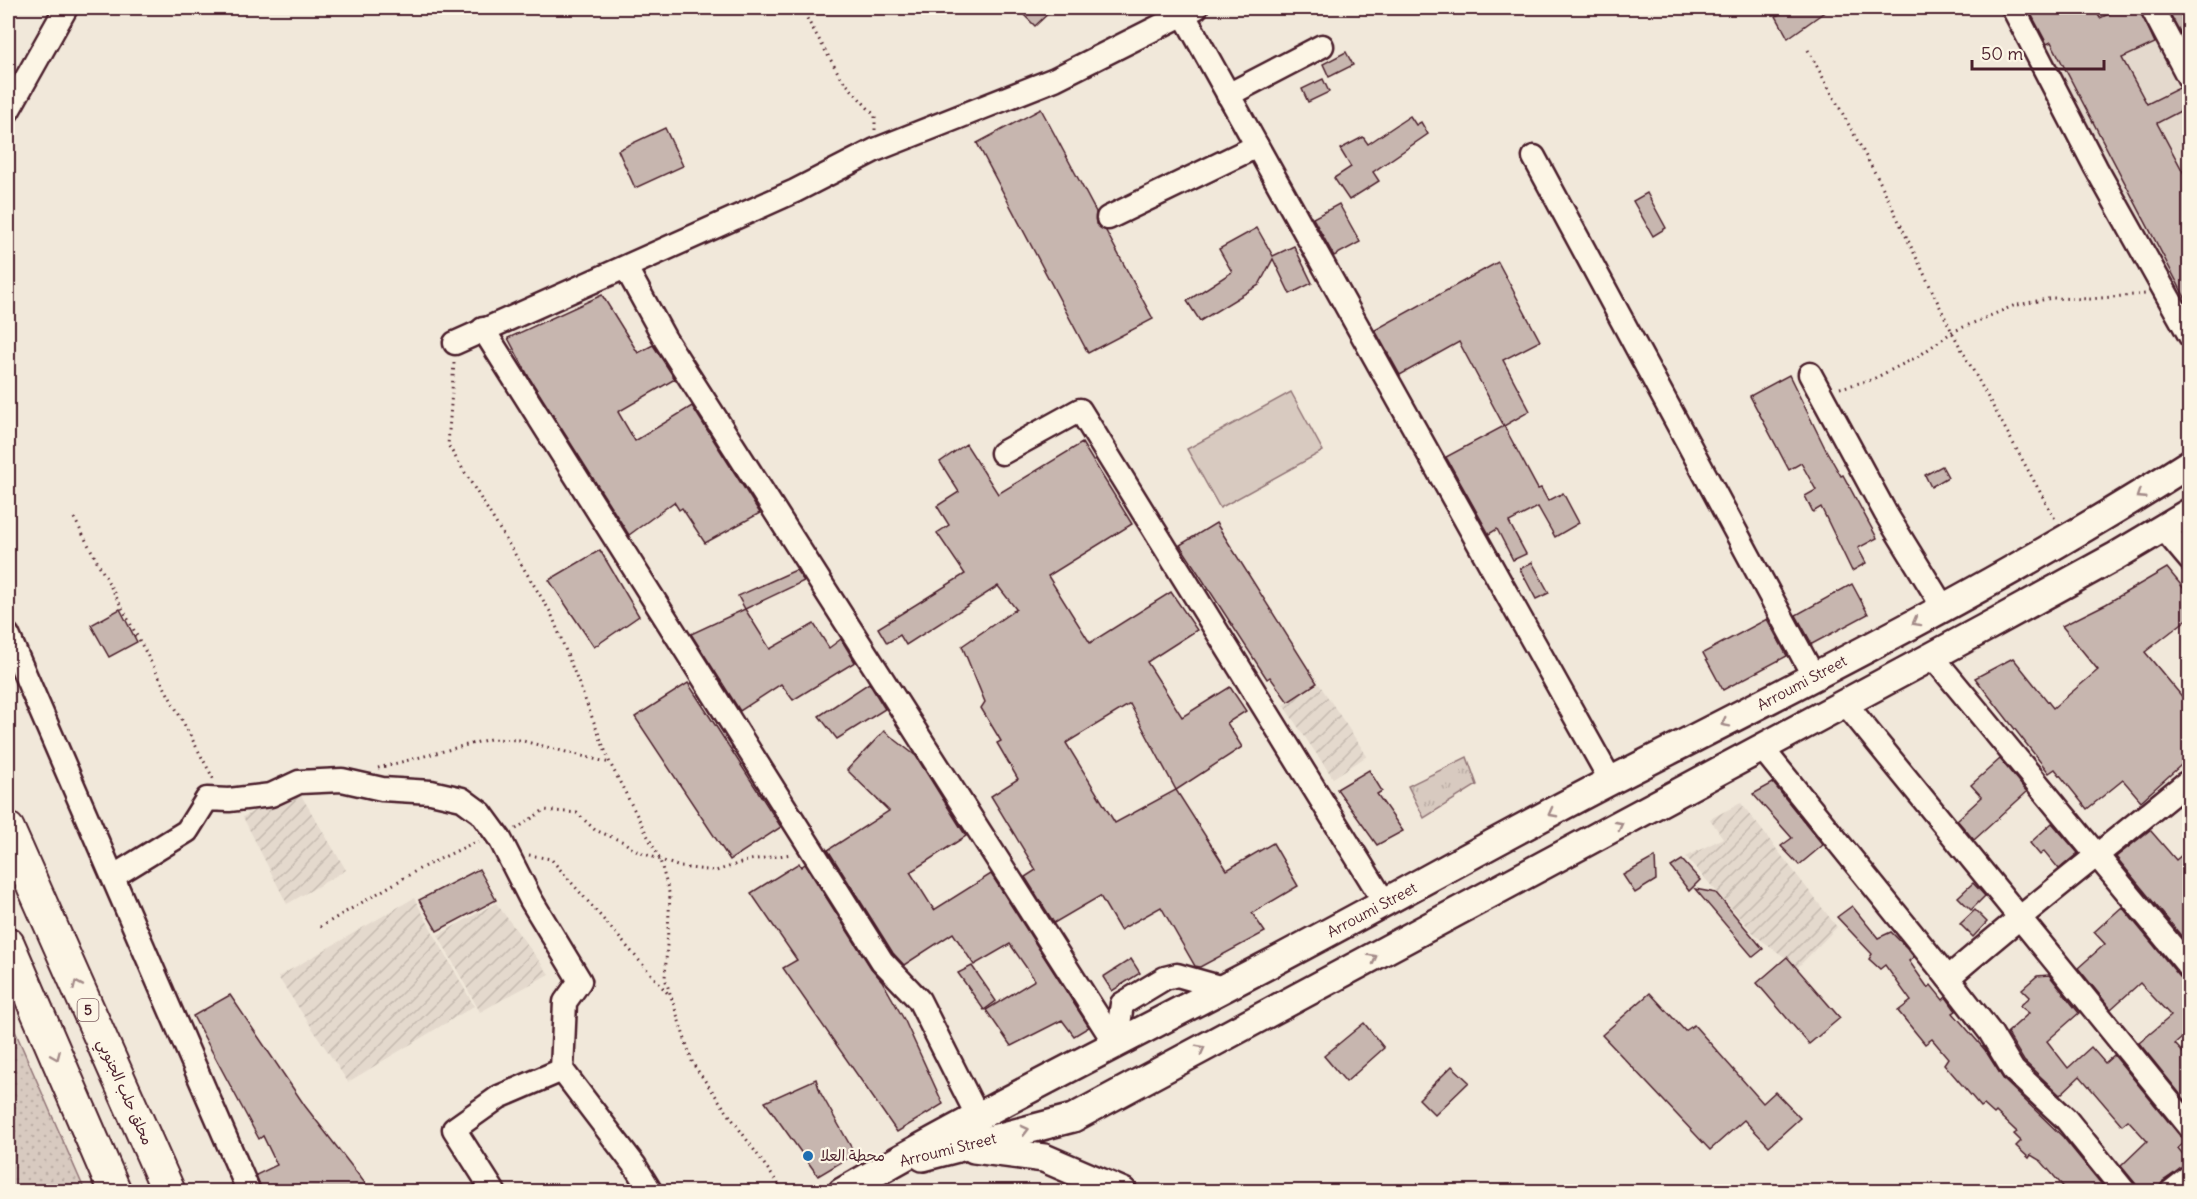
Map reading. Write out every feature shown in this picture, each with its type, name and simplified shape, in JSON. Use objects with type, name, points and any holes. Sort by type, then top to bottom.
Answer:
[{"type":"highway","name":"محلق حلب الجنوبي","points":[[8,829],[169,1191]]},
{"type":"highway","points":[[8,944],[115,1191]]},
{"type":"main road","name":"Arroumi Street","points":[[887,1166],[977,1115],[1116,1045],[1611,781],[1814,677],[2066,540],[2190,463]]},
{"type":"main road","name":"Arroumi Street","points":[[887,1166],[1072,1118],[1983,629],[2190,512]]},
{"type":"main road","points":[[1954,601],[1983,629]]},
{"type":"main road","points":[[961,1147],[1044,1158],[1123,1191]]},
{"type":"main road","points":[[842,1191],[887,1166]]},
{"type":"street","points":[[8,111],[66,8]]},
{"type":"street","points":[[2013,8],[2096,168],[2190,336]]},
{"type":"street","points":[[2152,8],[2190,80]]},
{"type":"street","points":[[455,343],[795,192],[875,150],[1055,79],[1190,11],[1228,95],[1611,781]]},
{"type":"street","points":[[1228,95],[1322,46]]},
{"type":"street","points":[[1108,218],[1257,146]]},
{"type":"street","points":[[1534,157],[1814,677]]},
{"type":"street","points":[[626,268],[665,339],[1116,1045]]},
{"type":"street","points":[[483,329],[882,962],[919,1000],[977,1115]]},
{"type":"street","points":[[1810,374],[1886,514],[1954,601]]},
{"type":"street","points":[[1002,453],[1080,410],[1385,903]]},
{"type":"street","points":[[2163,528],[2190,560]]},
{"type":"street","points":[[8,635],[249,1191]]},
{"type":"street","points":[[1932,656],[2190,968]]},
{"type":"street","points":[[1845,703],[2190,1127]]},
{"type":"street","points":[[1762,748],[1948,978],[1990,1032],[2013,1070],[2066,1119],[2125,1191]]},
{"type":"street","points":[[114,876],[187,831],[207,799],[225,800],[271,795],[299,782],[342,780],[382,789],[431,792],[462,799],[481,813],[503,845],[531,900],[580,981],[565,1002],[562,1070],[635,1166],[651,1191]]},
{"type":"street","points":[[1948,978],[2019,916],[2097,857],[2186,783]]},
{"type":"street","points":[[1116,1045],[1122,1004],[1165,978],[1177,975],[1223,988]]},
{"type":"street","points":[[494,1191],[454,1130],[499,1097],[562,1070]]},
{"type":"street","points":[[2171,1191],[2190,1177]]},
{"type":"path","points":[[801,8],[841,78],[875,116],[875,150]]},
{"type":"path","points":[[1808,50],[1881,184],[1952,332],[2066,540]]},
{"type":"path","points":[[1821,394],[1871,380],[1919,356],[1952,332],[2013,306],[2052,298],[2090,299],[2165,293]]},
{"type":"path","points":[[455,343],[448,445],[551,613],[610,763],[660,860],[670,896],[665,978],[693,1064],[784,1191]]},
{"type":"path","points":[[74,518],[225,800]]},
{"type":"path","points":[[376,768],[490,739],[519,740],[610,763]]},
{"type":"path","points":[[503,845],[544,810],[578,813],[595,830],[680,867],[716,871],[750,860],[785,853],[817,856]]},
{"type":"path","points":[[320,927],[421,868],[471,844],[503,845],[551,859],[673,999]]},
{"type":"shaded area","points":[[2020,8],[2189,8],[2189,323]]},
{"type":"shaded area","points":[[1319,684],[1367,756],[1333,778],[1283,705]]},
{"type":"shaded area","points":[[296,787],[346,870],[287,904],[243,817]]},
{"type":"shaded area","points":[[1741,803],[1837,927],[1798,967],[1756,936],[1686,857],[1723,838],[1710,819]]},
{"type":"shaded area","points":[[414,898],[474,1006],[348,1082],[278,977]]},
{"type":"shaded area","points":[[496,903],[549,974],[480,1012],[438,935]]},
{"type":"green space","points":[[1291,392],[1323,451],[1220,508],[1187,449]]},
{"type":"green space","points":[[1467,757],[1477,785],[1424,818],[1408,786]]},
{"type":"green space","points":[[8,1015],[85,1191],[8,1191]]},
{"type":"building","points":[[1017,8],[1054,8],[1035,26]]},
{"type":"building","points":[[1792,8],[1830,8],[1788,38],[1776,16]]},
{"type":"building","points":[[2028,8],[2094,8],[2100,18],[2121,8],[2139,8],[2155,43],[2122,58],[2147,104],[2179,88],[2187,93],[2190,106],[2157,123],[2190,185],[2190,307],[2051,42],[2047,44]]},
{"type":"building","points":[[2167,8],[2190,8],[2190,50]]},
{"type":"building","points":[[1346,52],[1353,65],[1329,77],[1323,64]]},
{"type":"building","points":[[1323,79],[1329,92],[1308,102],[1302,89]]},
{"type":"building","points":[[1041,109],[1096,212],[1096,224],[1106,231],[1153,319],[1088,353],[977,143]]},
{"type":"building","points":[[1410,116],[1416,125],[1421,122],[1428,134],[1373,172],[1379,181],[1349,200],[1334,178],[1351,167],[1340,149],[1363,137],[1368,144]]},
{"type":"building","points":[[665,128],[683,166],[635,188],[618,150]]},
{"type":"building","points":[[1647,193],[1666,228],[1653,236],[1633,201]]},
{"type":"building","points":[[1339,204],[1360,242],[1334,256],[1313,218]]},
{"type":"building","points":[[1257,228],[1273,256],[1294,246],[1312,283],[1290,294],[1273,259],[1259,285],[1200,321],[1187,301],[1232,272],[1219,249]]},
{"type":"building","points":[[1498,262],[1540,341],[1503,360],[1530,411],[1504,426],[1459,342],[1400,375],[1375,330]]},
{"type":"building","points":[[602,295],[638,353],[653,345],[675,379],[618,412],[635,441],[692,406],[760,513],[705,543],[682,508],[679,510],[674,502],[629,535],[530,379],[508,338]]},
{"type":"building","points":[[1789,375],[1826,450],[1841,476],[1843,475],[1877,538],[1858,548],[1866,563],[1852,571],[1821,507],[1813,512],[1805,496],[1816,490],[1801,463],[1789,470],[1750,396]]},
{"type":"building","points":[[1504,426],[1538,489],[1541,488],[1548,501],[1563,493],[1579,523],[1555,537],[1538,507],[1509,522],[1526,554],[1513,560],[1497,529],[1489,534],[1446,457]]},
{"type":"building","points":[[1082,443],[1132,524],[1048,576],[1090,643],[1171,592],[1197,630],[1147,662],[1182,717],[1230,687],[1246,711],[1227,723],[1242,747],[1176,790],[1227,870],[1273,843],[1298,886],[1252,913],[1265,932],[1200,967],[1195,966],[1161,907],[1120,930],[1100,896],[1054,923],[1025,877],[1036,870],[991,796],[1018,779],[997,743],[1001,741],[981,708],[985,702],[962,646],[1016,609],[998,586],[906,645],[900,635],[887,643],[878,628],[965,574],[937,533],[949,525],[937,506],[959,492],[940,462],[966,444],[998,494]],"holes":[[[1130,704],[1176,790],[1115,823],[1066,743]]]},
{"type":"building","points":[[1942,466],[1948,477],[1931,487],[1925,475]]},
{"type":"building","points":[[1216,523],[1317,683],[1288,702],[1270,677],[1267,679],[1180,545]]},
{"type":"building","points":[[600,550],[639,616],[594,647],[549,580]]},
{"type":"building","points":[[1532,562],[1549,593],[1536,599],[1520,569]]},
{"type":"building","points":[[2167,568],[2190,596],[2190,617],[2145,652],[2190,706],[2190,757],[2141,801],[2123,780],[2087,809],[2055,769],[2049,773],[1975,678],[2013,658],[2053,708],[2098,670],[2062,626],[2106,604]]},
{"type":"building","points":[[796,570],[804,581],[745,609],[738,596]]},
{"type":"building","points":[[1852,584],[1868,614],[1812,644],[1796,615]]},
{"type":"building","points":[[120,609],[137,642],[109,657],[91,625]]},
{"type":"building","points":[[745,609],[770,649],[814,624],[829,648],[841,639],[855,662],[793,700],[781,684],[740,711],[691,634]]},
{"type":"building","points":[[1767,619],[1787,656],[1723,690],[1703,653]]},
{"type":"building","points":[[688,683],[781,827],[730,860],[635,717]]},
{"type":"building","points":[[869,683],[885,709],[837,739],[819,716]]},
{"type":"building","points":[[884,731],[916,756],[966,836],[910,872],[934,910],[991,874],[1089,1027],[1074,1036],[1062,1020],[1011,1046],[986,1010],[1035,980],[1010,944],[974,965],[953,933],[904,965],[893,953],[828,850],[889,811],[847,770]]},
{"type":"building","points":[[2000,759],[2027,792],[1974,840],[1957,820],[1982,797],[1971,785]]},
{"type":"building","points":[[1369,770],[1382,791],[1377,794],[1403,831],[1377,845],[1337,789]]},
{"type":"building","points":[[1773,783],[1823,845],[1799,865],[1781,846],[1792,838],[1753,794]]},
{"type":"building","points":[[2052,823],[2078,853],[2059,869],[2044,851],[2040,855],[2030,843]]},
{"type":"building","points":[[2150,830],[2176,860],[2190,848],[2188,944],[2116,857]]},
{"type":"building","points":[[1655,857],[1656,880],[1635,893],[1623,875]]},
{"type":"building","points":[[1682,860],[1700,880],[1689,891],[1671,867]]},
{"type":"building","points":[[799,863],[801,867],[805,864],[871,968],[882,981],[905,1021],[943,1104],[897,1132],[783,968],[797,960],[751,893]]},
{"type":"building","points":[[479,869],[496,900],[437,931],[419,900]]},
{"type":"building","points":[[1973,883],[1985,896],[1971,910],[1958,897]]},
{"type":"building","points":[[1695,889],[1716,893],[1763,949],[1753,957]]},
{"type":"building","points":[[1852,906],[1878,938],[1891,932],[1907,948],[1914,957],[1909,961],[1928,988],[1931,985],[1943,1000],[1946,997],[1956,1011],[1953,1013],[1985,1050],[2004,1080],[2063,1137],[2107,1191],[2067,1191],[2041,1161],[2031,1155],[2029,1158],[2016,1146],[2021,1141],[2014,1134],[2017,1132],[1996,1112],[1994,1114],[1984,1105],[1981,1107],[1944,1064],[1948,1058],[1932,1039],[1925,1044],[1898,1011],[1911,1001],[1885,965],[1880,969],[1869,959],[1872,954],[1837,917]]},
{"type":"building","points":[[2122,907],[2180,977],[2190,981],[2190,1031],[2175,1044],[2190,1060],[2189,1105],[2139,1043],[2171,1016],[2140,983],[2111,1009],[2078,968],[2105,944],[2094,932]]},
{"type":"building","points":[[1975,910],[1987,922],[1973,937],[1960,924]]},
{"type":"building","points":[[1787,957],[1840,1018],[1809,1044],[1757,983]]},
{"type":"building","points":[[1131,959],[1140,973],[1112,991],[1103,977]]},
{"type":"building","points":[[972,966],[996,1001],[984,1010],[958,973]]},
{"type":"building","points":[[2049,975],[2079,1013],[2047,1041],[2068,1068],[2091,1047],[2105,1063],[2114,1055],[2180,1136],[2188,1140],[2178,1148],[2190,1163],[2163,1181],[2158,1191],[2138,1191],[2136,1184],[2121,1166],[2147,1141],[2128,1120],[2122,1125],[2080,1076],[2060,1095],[2024,1061],[2007,1033],[2029,1013],[2020,1006],[2030,997],[2022,989],[2037,976]]},
{"type":"building","points":[[1650,993],[1685,1031],[1694,1025],[1763,1103],[1775,1092],[1800,1118],[1769,1146],[1744,1120],[1710,1150],[1602,1035]]},
{"type":"building","points":[[230,995],[305,1106],[371,1191],[262,1190],[256,1175],[277,1165],[263,1136],[259,1139],[193,1016]]},
{"type":"building","points":[[1364,1023],[1384,1048],[1346,1082],[1324,1056]]},
{"type":"building","points":[[1452,1066],[1469,1082],[1435,1115],[1419,1099]]},
{"type":"building","points":[[816,1079],[820,1092],[855,1154],[818,1176],[765,1102]]},
{"type":"place","name":"محطة العلا","points":[[808,1156]]}]
